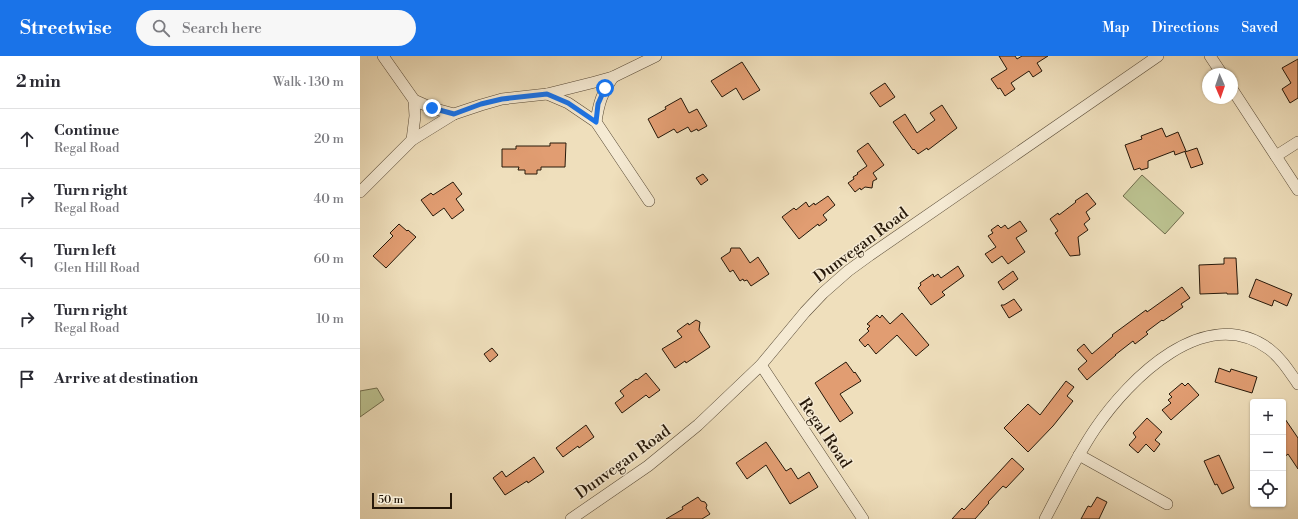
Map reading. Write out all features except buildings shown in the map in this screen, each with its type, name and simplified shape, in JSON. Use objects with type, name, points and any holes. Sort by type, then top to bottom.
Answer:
[{"type":"street","points":[[383,56],[414,100],[416,116],[412,140]]},
{"type":"street","points":[[360,192],[412,140],[454,114],[481,104],[502,99],[547,94],[613,77],[656,56]]},
{"type":"street","name":"Dunvegan Road","points":[[571,519],[648,466],[698,425],[761,365],[813,303],[848,271],[1158,56]]},
{"type":"street","points":[[1210,56],[1218,68]]},
{"type":"street","points":[[596,122],[598,104],[605,88],[613,77]]},
{"type":"street","points":[[547,94],[568,103],[596,122],[649,201]]},
{"type":"street","points":[[1238,99],[1298,190]]},
{"type":"street","points":[[414,100],[432,108],[454,114]]},
{"type":"street","points":[[1276,156],[1298,142]]},
{"type":"street","points":[[1045,519],[1079,455],[1096,428],[1117,400],[1140,377],[1170,353],[1184,345],[1201,338],[1216,335],[1230,335],[1254,340],[1278,356],[1298,384]]},
{"type":"street","name":"Regal Road","points":[[761,365],[863,519]]},
{"type":"street","points":[[1079,455],[1167,504]]},
{"type":"green space","points":[[1142,175],[1184,213],[1165,234],[1123,196]]},
{"type":"green space","points":[[377,388],[384,400],[360,417],[360,391]]},
{"type":"route","points":[[432,108],[454,114],[481,104],[502,99],[547,94],[568,103],[596,122],[598,104],[605,88]]}]
